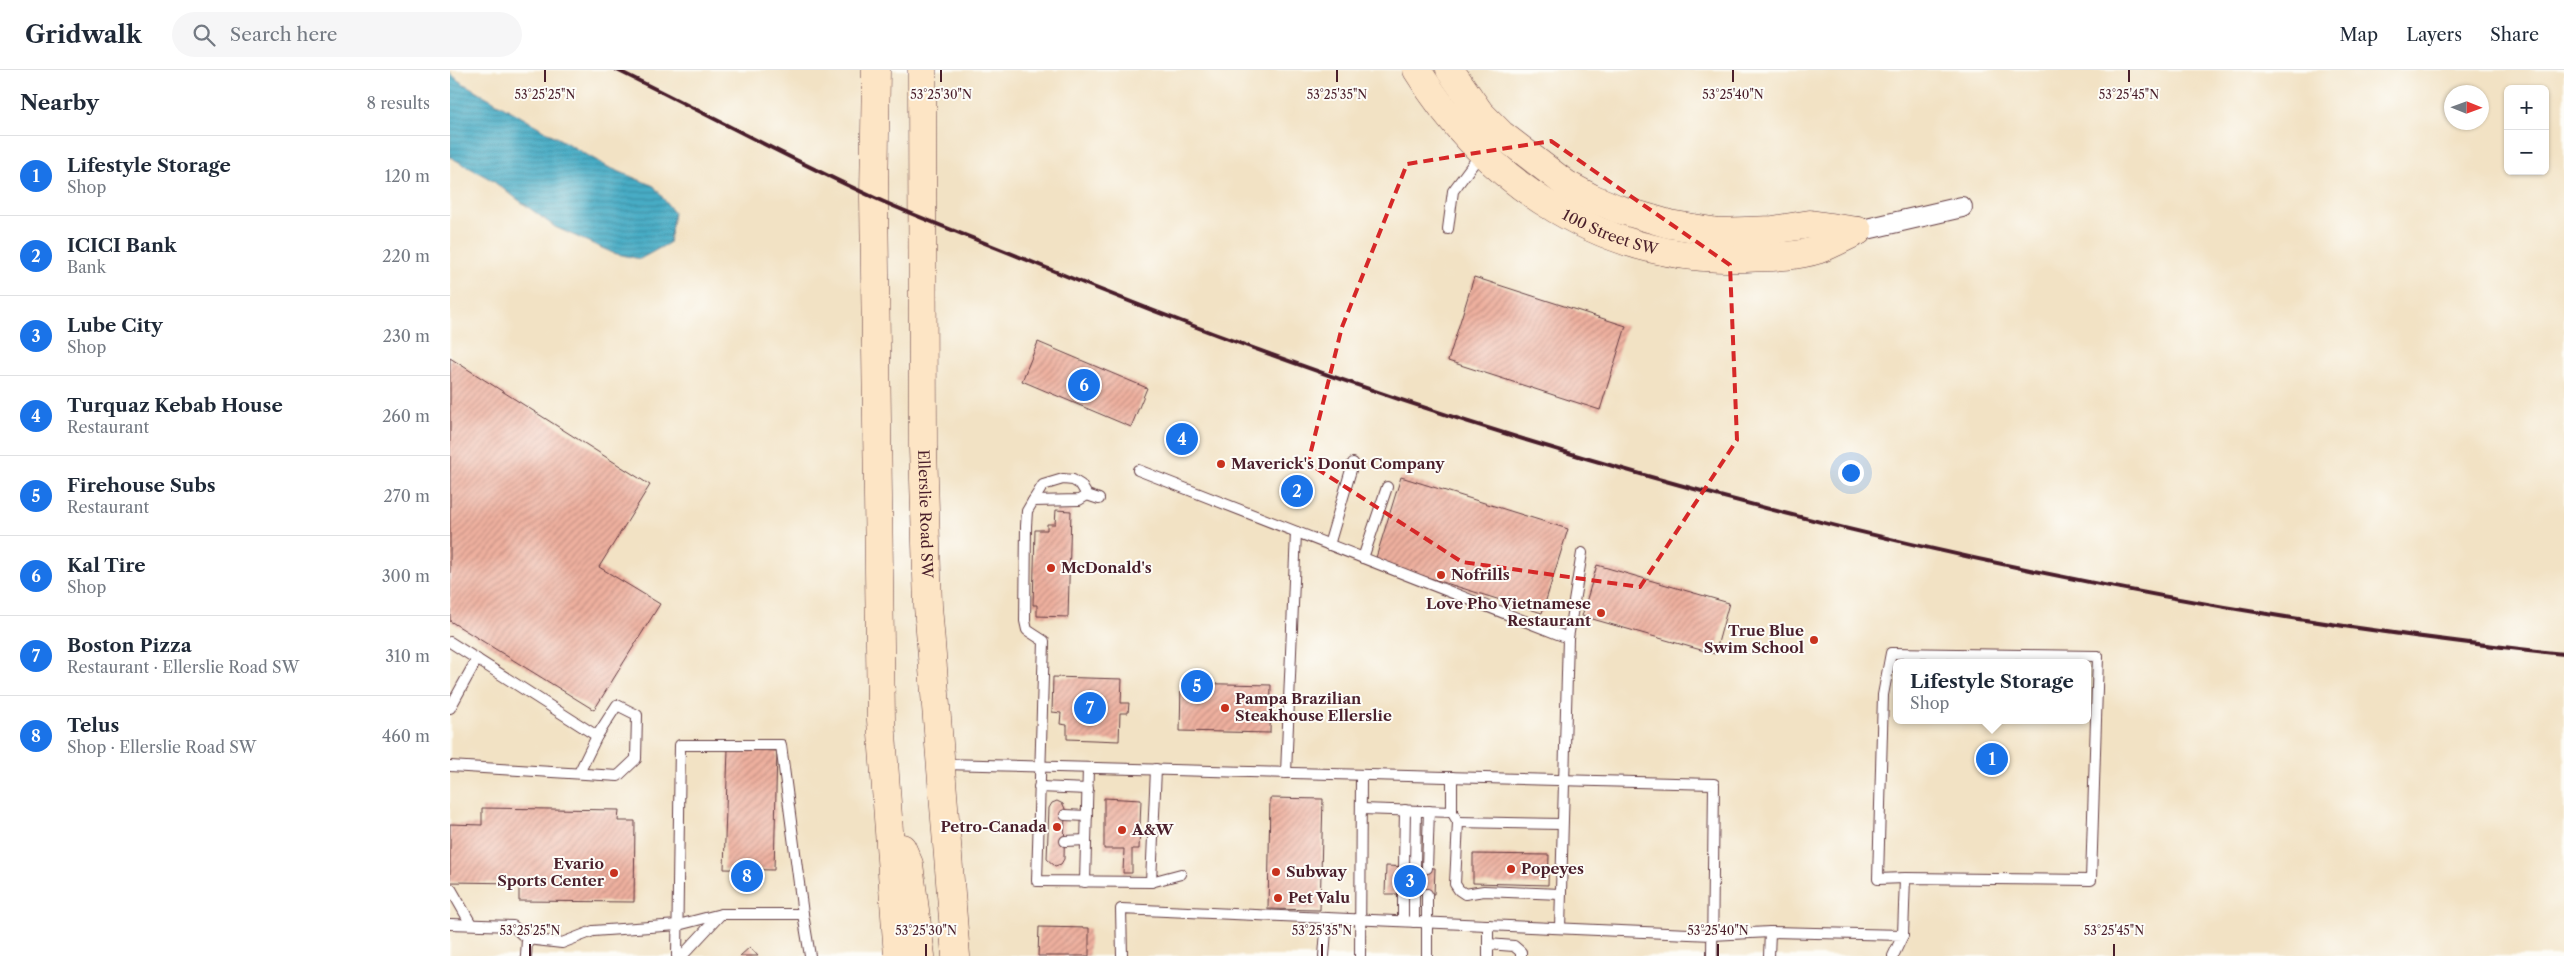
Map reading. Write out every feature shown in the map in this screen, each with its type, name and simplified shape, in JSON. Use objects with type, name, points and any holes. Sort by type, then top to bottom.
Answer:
[{"type":"main road","points":[[876,70],[874,197],[881,720],[888,817],[903,954]]},
{"type":"main road","name":"Ellerslie Road SW","points":[[922,70],[925,498],[928,606],[956,956]]},
{"type":"main road","name":"100 Street SW","points":[[1417,70],[1460,132],[1491,144]]},
{"type":"main road","name":"100 Street SW","points":[[1450,70],[1480,113],[1491,144],[1535,197],[1569,217],[1602,232],[1658,250],[1715,258],[1775,257],[1816,250],[1858,231]]},
{"type":"street","name":"100 Street SW","points":[[1858,231],[1962,207]]},
{"type":"lane","points":[[1448,229],[1453,192],[1491,144]]},
{"type":"lane","points":[[1329,544],[1353,462]]},
{"type":"lane","points":[[1138,470],[1568,638]]},
{"type":"lane","points":[[1099,499],[1087,495],[1081,485],[1073,480],[1063,479],[1043,484],[1027,511],[1025,621],[1027,630],[1044,641],[1039,766],[1039,787],[1044,814],[1043,840],[1037,881],[1151,882],[1181,874]]},
{"type":"lane","points":[[1363,558],[1387,487]]},
{"type":"lane","points":[[1033,500],[1079,500],[1087,495]]},
{"type":"lane","points":[[1286,773],[1296,532]]},
{"type":"lane","points":[[1560,928],[1568,638],[1582,553]]},
{"type":"lane","points":[[450,642],[597,736]]},
{"type":"lane","points":[[1891,654],[2098,656],[2092,880],[1905,878],[1878,878],[1882,695],[1891,654]]},
{"type":"lane","points":[[450,708],[477,659]]},
{"type":"lane","points":[[450,766],[618,776],[636,759],[637,715],[617,705],[597,736],[579,773]]},
{"type":"lane","points":[[677,956],[680,745],[781,746],[810,956]]},
{"type":"lane","points":[[941,764],[1714,784],[1712,956]]},
{"type":"lane","points":[[1085,882],[1088,768]]},
{"type":"lane","points":[[1151,882],[1156,769]]},
{"type":"lane","points":[[1360,956],[1361,775]]},
{"type":"lane","points":[[1452,777],[1452,812],[1458,822],[1455,884],[1459,890],[1465,894],[1484,891],[1560,894]]},
{"type":"lane","points":[[1039,787],[1088,789]]},
{"type":"lane","points":[[1361,809],[1452,812]]},
{"type":"lane","points":[[1404,867],[1410,811]]},
{"type":"lane","points":[[1410,811],[1414,867]]},
{"type":"lane","points":[[1427,868],[1429,811]]},
{"type":"lane","points":[[1065,815],[1087,816]]},
{"type":"lane","points":[[1458,822],[1562,824]]},
{"type":"lane","points":[[1065,841],[1086,840]]},
{"type":"lane","points":[[1893,956],[1903,935],[1905,878]]},
{"type":"lane","points":[[451,889],[471,924]]},
{"type":"lane","points":[[1408,922],[1409,894]]},
{"type":"lane","points":[[1426,956],[1427,894]]},
{"type":"lane","points":[[1122,956],[1121,909],[1712,934],[1770,932],[1903,935]]},
{"type":"lane","points":[[450,924],[513,926],[527,939],[562,943],[593,931],[678,925],[721,914],[803,914]]},
{"type":"lane","points":[[682,956],[721,914]]},
{"type":"lane","points":[[1324,956],[1327,918]]},
{"type":"lane","points":[[1488,925],[1488,956]]},
{"type":"lane","points":[[1769,956],[1770,932]]},
{"type":"lane","points":[[526,956],[527,939]]},
{"type":"lane","points":[[1488,944],[1514,946],[1521,952],[1521,956]]},
{"type":"highlighted area","points":[[1551,141],[1730,265],[1737,440],[1640,587],[1462,562],[1308,463],[1342,327],[1407,164]]},
{"type":"water","points":[[450,73],[459,81],[608,167],[654,186],[674,213],[669,243],[640,259],[613,253],[555,227],[490,179],[450,157]]},
{"type":"building","points":[[1474,277],[1626,326],[1600,410],[1448,361]]},
{"type":"building","points":[[1038,342],[1147,388],[1131,427],[1022,381]]},
{"type":"building","points":[[450,358],[650,485],[599,567],[660,604],[594,710],[450,621]]},
{"type":"building","points":[[1401,477],[1568,529],[1542,613],[1375,561]]},
{"type":"building","name":"McDonald's","points":[[1056,510],[1071,511],[1068,617],[1037,616],[1037,605],[1033,605],[1035,530],[1047,530],[1047,524],[1055,524]]},
{"type":"building","points":[[1597,565],[1729,603],[1715,654],[1582,616]]},
{"type":"building","points":[[1053,677],[1122,679],[1121,703],[1129,703],[1128,713],[1120,713],[1119,741],[1067,739],[1067,725],[1060,724],[1061,713],[1052,712]]},
{"type":"building","name":"Pampa Brazilian Steakhouse Ellerslie","points":[[1181,683],[1271,685],[1270,733],[1180,731]]},
{"type":"building","points":[[728,749],[777,751],[774,870],[724,869]]},
{"type":"building","name":"A&W","points":[[1104,798],[1141,800],[1139,849],[1132,849],[1132,873],[1123,873],[1124,849],[1104,849]]},
{"type":"building","points":[[1270,798],[1323,799],[1320,910],[1268,909]]},
{"type":"building","name":"Petro-Canada","points":[[1057,801],[1063,804],[1065,809],[1064,859],[1061,864],[1055,866],[1047,859],[1049,808],[1052,803]]},
{"type":"building","points":[[482,808],[619,810],[618,821],[635,821],[634,902],[519,901],[519,883],[450,882],[450,824],[482,825]]},
{"type":"building","name":"Popeyes","points":[[1473,854],[1549,855],[1548,885],[1473,883]]},
{"type":"building","points":[[1386,866],[1435,868],[1434,894],[1385,894]]},
{"type":"building","points":[[1039,927],[1089,928],[1089,956],[1038,956]]},
{"type":"building","points":[[750,947],[758,956],[740,956]]},
{"type":"railway","points":[[617,70],[842,183],[931,222],[1212,333],[1399,399],[1589,459],[1781,512],[1975,558],[2170,597],[2367,629],[2564,654]]},
{"type":"place","name":"Kal Tire","points":[[1084,385]]},
{"type":"place","name":"Turquaz Kebab House","points":[[1182,439]]},
{"type":"place","name":"Maverick's Donut Company","points":[[1221,464]]},
{"type":"place","name":"ICICI Bank","points":[[1297,491]]},
{"type":"place","name":"McDonald's","points":[[1051,568]]},
{"type":"place","name":"Nofrills","points":[[1441,575]]},
{"type":"place","name":"Love Pho Vietnamese Restaurant","points":[[1601,613]]},
{"type":"place","name":"True Blue Swim School","points":[[1814,640]]},
{"type":"place","name":"Firehouse Subs","points":[[1197,686]]},
{"type":"place","name":"Boston Pizza","points":[[1090,708]]},
{"type":"place","name":"Pampa Brazilian Steakhouse Ellerslie","points":[[1225,708]]},
{"type":"place","name":"Lifestyle Storage","points":[[1992,759]]},
{"type":"place","name":"Petro-Canada","points":[[1057,827]]},
{"type":"place","name":"A&W","points":[[1122,830]]},
{"type":"place","name":"Popeyes","points":[[1511,869]]},
{"type":"place","name":"Subway","points":[[1276,872]]},
{"type":"place","name":"Evario Sports Center","points":[[614,873]]},
{"type":"place","name":"Telus","points":[[747,876]]},
{"type":"place","name":"Lube City","points":[[1410,881]]},
{"type":"place","name":"Pet Valu","points":[[1278,898]]}]
